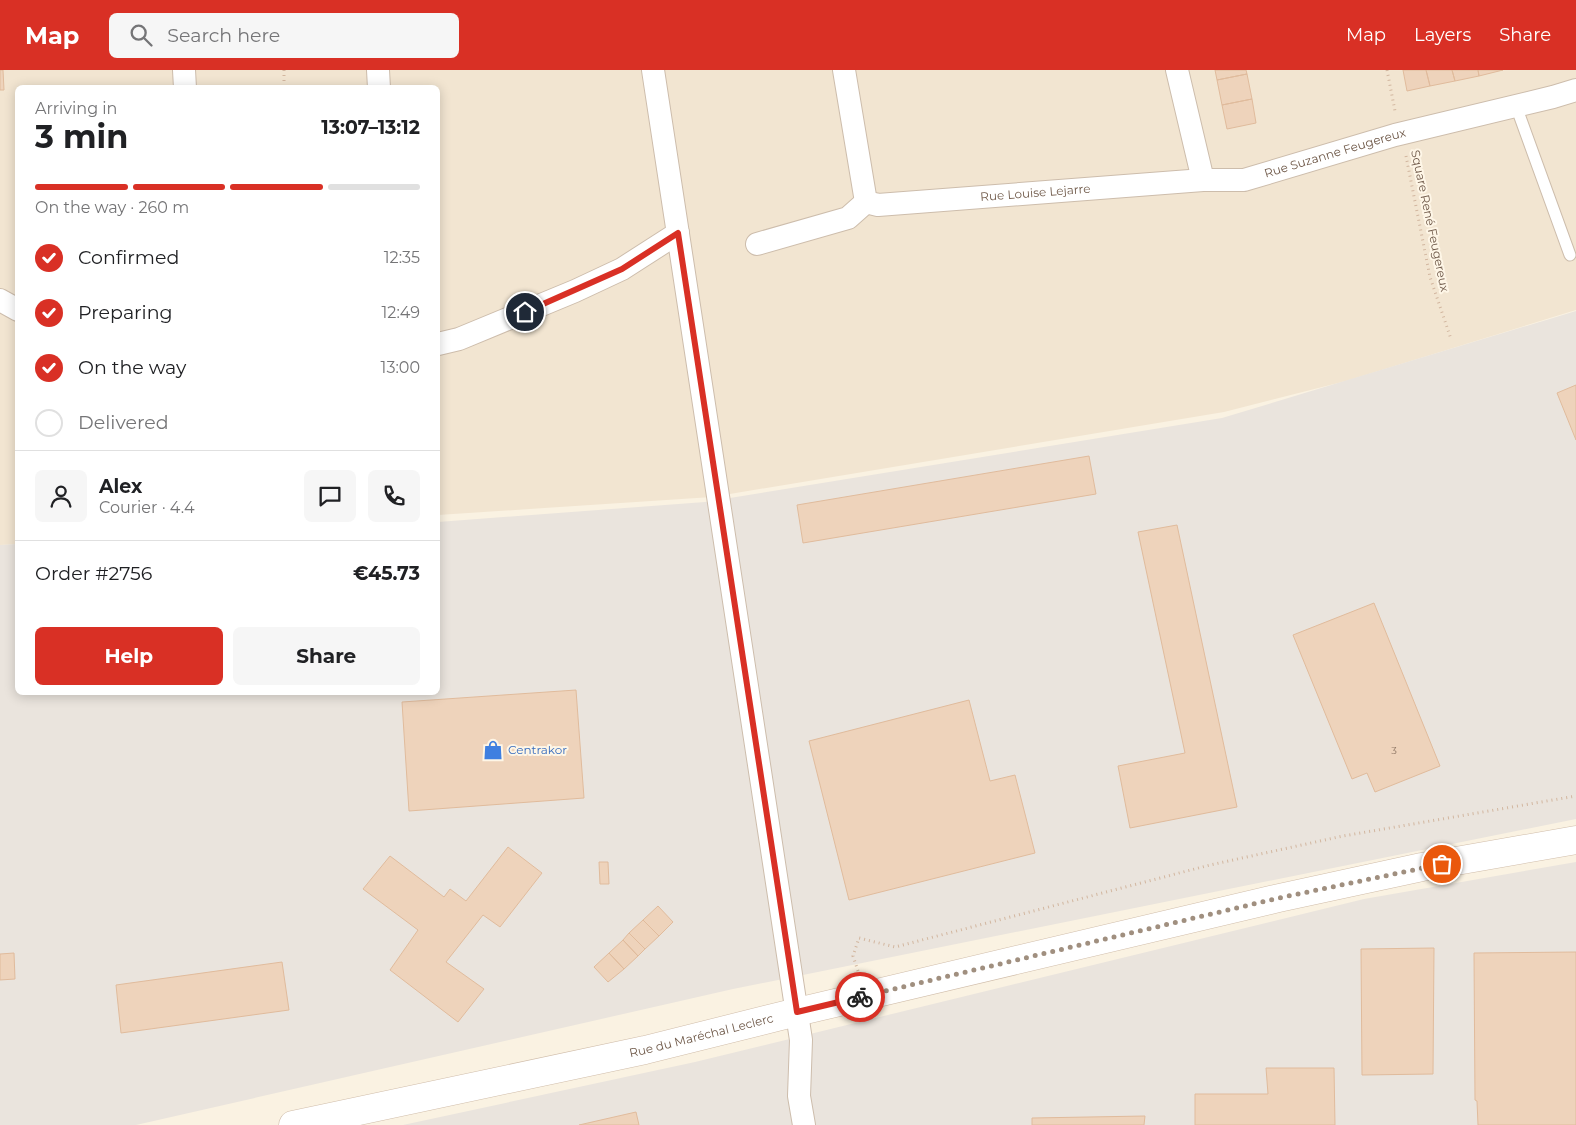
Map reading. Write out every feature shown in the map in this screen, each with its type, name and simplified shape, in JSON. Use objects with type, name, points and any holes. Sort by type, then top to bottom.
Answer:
[{"type":"main road","name":"Rue du Maréchal Leclerc","points":[[293,1125],[645,1050],[797,1012],[1327,888],[1422,867],[1576,840]]},
{"type":"street","points":[[184,70],[185,85]]},
{"type":"street","points":[[378,70],[379,85]]},
{"type":"street","points":[[653,70],[797,1012],[801,1040],[799,1096],[804,1125]]},
{"type":"street","points":[[757,244],[848,218],[866,202],[844,70]]},
{"type":"street","points":[[1177,70],[1203,180]]},
{"type":"street","name":"Rue Suzanne Feugereux","points":[[1203,180],[1244,180],[1402,134],[1576,90]]},
{"type":"street","name":"Rue Louise Lejarre","points":[[866,202],[878,205],[1203,180]]},
{"type":"street","points":[[440,344],[459,339],[622,269],[678,233]]},
{"type":"street","points":[[0,300],[15,308]]},
{"type":"lane","points":[[1516,106],[1570,255]]},
{"type":"path","points":[[284,70],[284,85]]},
{"type":"path","name":"Square René Feugereux","points":[[1387,70],[1402,134],[1430,277],[1451,340]]},
{"type":"path","points":[[853,956],[859,938],[895,947],[1210,865],[1343,836],[1576,796]]},
{"type":"shaded area","points":[[0,70],[1576,70],[1576,310],[1346,381],[1224,412],[712,497],[440,515],[440,85],[15,85],[15,544],[0,545]]},
{"type":"shaded area","points":[[1576,311],[1576,819],[733,989],[136,1125],[0,1125],[0,545],[15,544],[15,695],[440,695],[440,522],[705,502],[1222,418]]},
{"type":"shaded area","points":[[1576,862],[1576,1125],[403,1125],[695,1062],[1364,899]]},
{"type":"building","points":[[0,70],[3,70],[4,90],[0,90]]},
{"type":"building","points":[[1215,70],[1246,70],[1247,74],[1217,80]]},
{"type":"building","points":[[1403,70],[1426,70],[1430,86],[1407,91]]},
{"type":"building","points":[[1426,70],[1452,70],[1455,81],[1430,86]]},
{"type":"building","points":[[1452,70],[1478,70],[1479,76],[1455,81]]},
{"type":"building","points":[[1478,70],[1503,70],[1479,76]]},
{"type":"building","points":[[1247,74],[1252,99],[1222,105],[1217,80]]},
{"type":"building","points":[[1252,99],[1256,123],[1227,129],[1222,105]]},
{"type":"building","points":[[1576,385],[1576,440],[1557,393]]},
{"type":"building","points":[[1089,456],[1096,494],[803,543],[797,505]]},
{"type":"building","points":[[1177,525],[1237,807],[1130,828],[1118,766],[1185,753],[1138,532]]},
{"type":"building","points":[[1374,603],[1440,766],[1375,792],[1367,773],[1352,779],[1293,635]]},
{"type":"building","name":"Centrakor","points":[[576,690],[584,798],[409,811],[402,702]]},
{"type":"building","points":[[969,700],[990,781],[1015,775],[1035,853],[849,900],[809,741]]},
{"type":"building","points":[[508,847],[542,873],[500,927],[483,915],[446,962],[484,989],[458,1022],[390,970],[418,930],[363,889],[390,856],[444,897],[450,889],[466,901]]},
{"type":"building","points":[[599,862],[608,862],[609,884],[600,884]]},
{"type":"building","points":[[658,906],[673,922],[659,936],[643,920]]},
{"type":"building","points":[[643,920],[659,936],[645,949],[629,933]]},
{"type":"building","points":[[629,933],[645,949],[638,956],[623,940]]},
{"type":"building","points":[[623,940],[638,956],[624,969],[609,953]]},
{"type":"building","points":[[1434,948],[1433,1074],[1362,1075],[1361,949]]},
{"type":"building","points":[[1576,952],[1576,1125],[1478,1125],[1477,1101],[1475,1100],[1474,953]]},
{"type":"building","points":[[14,953],[15,979],[0,980],[0,954]]},
{"type":"building","points":[[609,953],[624,969],[608,982],[594,967]]},
{"type":"building","points":[[282,962],[289,1010],[121,1033],[116,985]]},
{"type":"building","points":[[1266,1068],[1334,1068],[1335,1125],[1195,1125],[1195,1094],[1268,1094]]},
{"type":"building","points":[[636,1112],[639,1125],[579,1125]]},
{"type":"building","points":[[1145,1116],[1144,1125],[1032,1125],[1032,1118]]},
{"type":"way so far","points":[[860,997],[1279,898],[1442,864]]},
{"type":"place","name":"Centrakor","points":[[493,750]]},
{"type":"route","points":[[525,312],[622,269],[678,233],[797,1012],[860,997]]}]
